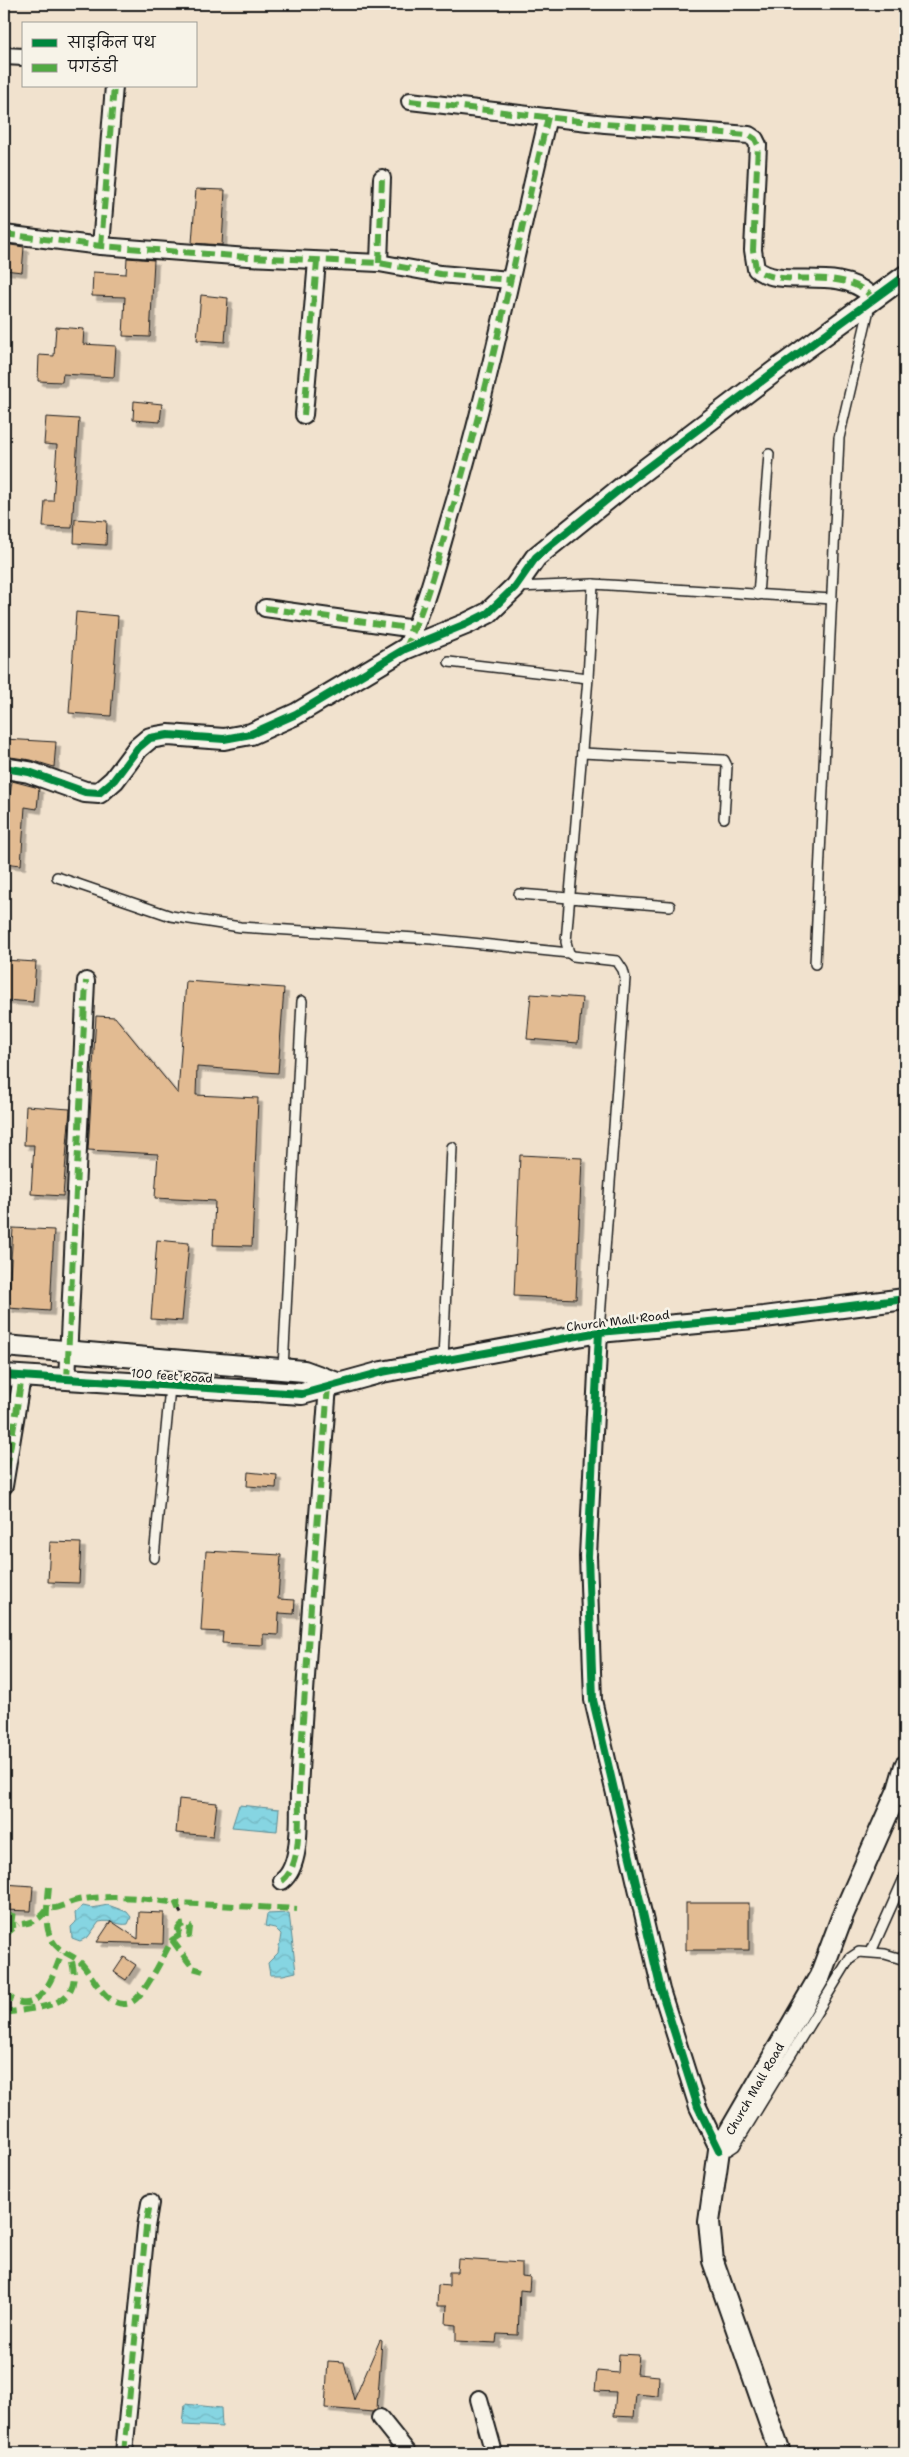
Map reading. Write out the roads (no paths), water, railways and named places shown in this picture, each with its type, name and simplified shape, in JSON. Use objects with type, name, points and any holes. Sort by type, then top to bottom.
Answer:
[{"type":"street","points":[[4,56],[22,57]]},
{"type":"street","points":[[101,246],[114,88]]},
{"type":"street","points":[[410,101],[613,125],[749,135],[755,139],[758,145],[753,250],[756,269],[769,276],[854,283],[869,294],[871,303]]},
{"type":"street","points":[[404,648],[415,629],[461,481],[502,322],[548,117]]},
{"type":"street","points":[[379,263],[382,178]]},
{"type":"street","points":[[4,234],[101,246],[317,261],[379,263],[440,274],[510,280]]},
{"type":"street","points":[[304,415],[317,261]]},
{"type":"street","points":[[4,768],[29,772],[85,792],[99,793],[114,780],[138,748],[150,738],[181,735],[224,739],[251,734],[296,714],[404,648],[475,621],[488,613],[515,587],[536,557],[635,477],[905,276]]},
{"type":"street","points":[[265,608],[415,629]]},
{"type":"street","points":[[66,1380],[69,1352],[86,981]]},
{"type":"street","name":"Church Mall Road","points":[[333,1384],[443,1360],[599,1332],[764,1317],[905,1299]]},
{"type":"street","points":[[599,1332],[588,1556],[593,1700],[661,1990],[698,2107],[719,2150]]},
{"type":"street","name":"100 feet Road","points":[[4,1346],[304,1371],[333,1384]]},
{"type":"street","points":[[149,1386],[153,1359]]},
{"type":"street","points":[[4,1486],[13,1376]]},
{"type":"street","name":"100 feet Road","points":[[13,1376],[149,1386],[302,1394],[333,1384]]},
{"type":"street","points":[[282,1880],[293,1869],[297,1843],[303,1722],[333,1384]]},
{"type":"street","name":"Church Mall Road","points":[[780,2453],[713,2261],[709,2231],[719,2150],[820,1976],[842,1917],[898,1790],[905,1766]]},
{"type":"street","points":[[124,2453],[146,2226],[150,2203]]},
{"type":"street","points":[[479,2400],[494,2453]]},
{"type":"street","points":[[380,2418],[408,2453]]},
{"type":"lane","points":[[815,964],[839,438],[871,303]]},
{"type":"lane","points":[[758,595],[769,454]]},
{"type":"lane","points":[[515,587],[592,584],[832,599]]},
{"type":"lane","points":[[569,953],[566,942],[588,678],[592,584]]},
{"type":"lane","points":[[449,662],[588,678]]},
{"type":"lane","points":[[582,753],[724,760],[727,766],[724,818]]},
{"type":"lane","points":[[57,877],[171,916],[240,927],[432,939],[613,959],[623,970],[625,978],[599,1332]]},
{"type":"lane","points":[[519,894],[670,906]]},
{"type":"lane","points":[[283,1369],[302,1001]]},
{"type":"lane","points":[[443,1360],[452,1147]]},
{"type":"lane","points":[[154,1558],[170,1387]]},
{"type":"lane","points":[[871,1952],[905,1876]]},
{"type":"lane","points":[[719,2150],[725,2151],[735,2146],[850,1958],[859,1952],[871,1952],[905,1960]]},
{"type":"water","points":[[239,1805],[279,1809],[277,1831],[232,1827]]},
{"type":"water","points":[[108,1905],[127,1912],[131,1917],[128,1924],[108,1921],[99,1922],[88,1937],[80,1941],[72,1938],[71,1927],[76,1922],[75,1913],[83,1906],[92,1908]]},
{"type":"water","points":[[289,1913],[296,1972],[270,1975],[268,1963],[278,1953],[281,1934],[275,1928],[265,1926],[267,1914]]},
{"type":"water","points":[[185,2404],[221,2408],[222,2427],[183,2425]]}]
